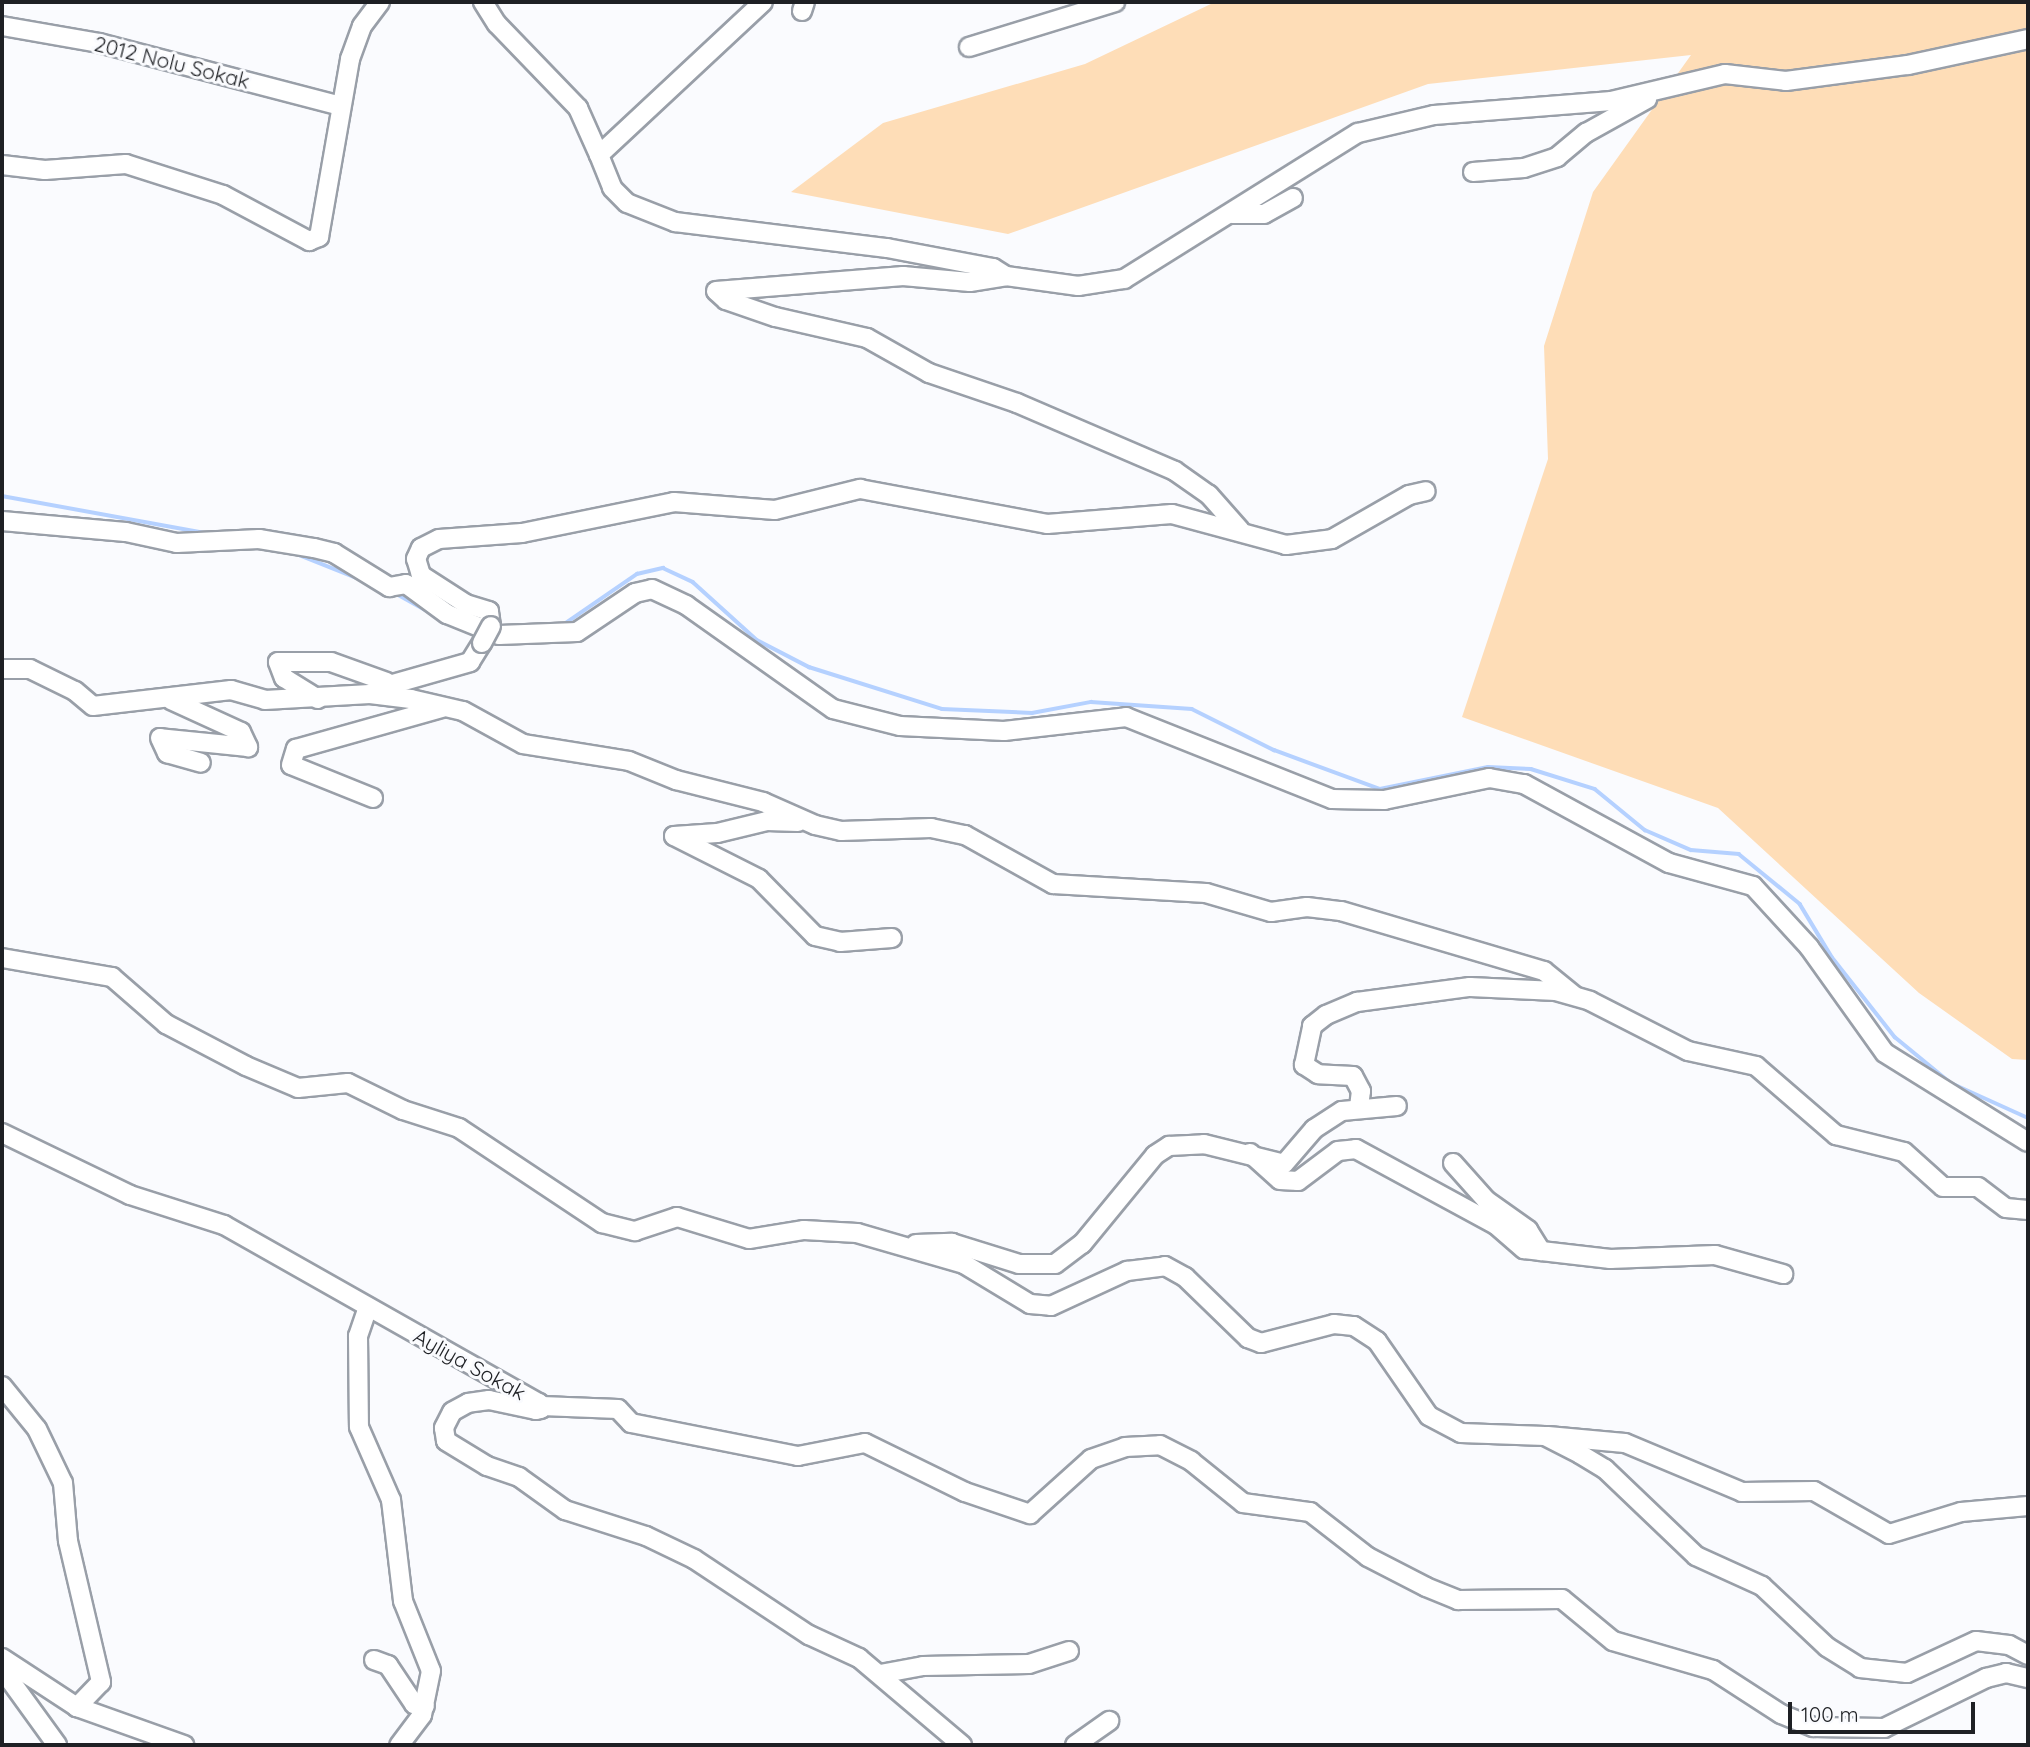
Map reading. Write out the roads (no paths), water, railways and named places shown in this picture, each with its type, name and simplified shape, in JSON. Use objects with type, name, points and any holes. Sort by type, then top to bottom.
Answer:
[{"type":"street","points":[[2,165],[45,170],[126,164],[223,195],[309,241],[319,237],[326,214],[340,106],[355,42],[380,2]]},
{"type":"street","points":[[483,2],[497,24],[578,108],[612,188],[627,203],[723,231],[887,248],[993,268],[1006,276]]},
{"type":"street","points":[[599,155],[763,2]]},
{"type":"street","points":[[969,47],[1115,2]]},
{"type":"street","name":"2012 Nolu Sokak","points":[[2,26],[99,43],[340,106]]},
{"type":"street","points":[[1240,530],[1209,495],[1175,471],[1017,403],[939,377],[867,338],[775,317],[726,300],[716,291],[903,276],[970,282],[1006,276],[1079,286],[1124,279],[1174,243],[1233,214],[1299,166],[1358,133],[1434,115],[1656,94],[1725,74],[1786,81],[1908,65],[2028,39]]},
{"type":"street","points":[[1473,172],[1524,168],[1557,157],[1586,133],[1656,94]]},
{"type":"street","points":[[1233,214],[1264,214],[1293,198]]},
{"type":"street","points":[[370,694],[387,682],[470,662],[491,626],[489,611],[466,604],[421,575],[415,559],[421,548],[439,539],[523,533],[674,502],[775,510],[860,489],[1047,524],[1172,514],[1227,532],[1240,530],[1286,545],[1332,539],[1409,495],[1426,491]]},
{"type":"street","points":[[2,521],[177,543],[259,538],[334,553],[389,587],[406,584],[447,614],[499,635],[577,632],[635,593],[652,589],[686,605],[833,709],[900,726],[986,732],[1126,717],[1332,799],[1384,800],[1489,778],[1524,784],[1669,863],[1754,887],[1809,947],[1885,1054],[2028,1142]]},
{"type":"street","points":[[318,699],[284,678],[278,662],[331,662],[387,682]]},
{"type":"street","points":[[2,668],[30,669],[75,691],[93,706],[231,690],[265,700],[370,694],[446,707],[523,744],[629,761],[676,780],[763,802],[815,825]]},
{"type":"street","points":[[161,698],[194,706],[241,732],[248,747],[160,738],[167,753],[201,763]]},
{"type":"street","points":[[373,798],[291,765],[296,749],[446,707]]},
{"type":"street","points":[[892,938],[840,942],[815,936],[759,879],[674,836],[776,820],[841,831],[922,827],[965,835],[997,848],[1053,884],[1206,893],[1271,912],[1342,911],[1544,971],[1574,995],[1688,1051],[1756,1066],[1836,1135],[1904,1152],[1942,1187],[1978,1187],[2006,1208],[2028,1210]]},
{"type":"street","points":[[2,958],[112,977],[166,1024],[246,1066],[298,1087],[348,1083],[403,1110],[459,1128],[602,1223],[635,1231],[677,1217],[749,1239],[804,1230],[857,1233],[905,1244],[964,1264],[1030,1304],[1051,1306],[1127,1270],[1165,1266],[1185,1276],[1248,1338],[1277,1343],[1334,1324],[1354,1326],[1377,1340],[1429,1416],[1461,1433],[1545,1436],[1625,1443],[1742,1492],[1814,1491],[1889,1534],[1961,1512],[2028,1506]]},
{"type":"street","points":[[1359,1107],[1361,1091],[1353,1076],[1318,1074],[1304,1065],[1312,1026],[1341,1007],[1470,987],[1574,995]]},
{"type":"street","points":[[905,1244],[952,1243],[1019,1264],[1055,1264],[1082,1244],[1154,1155],[1169,1146],[1204,1144],[1250,1153],[1284,1164],[1326,1119],[1359,1107],[1397,1106]]},
{"type":"street","name":"Ayliya Sokak","points":[[2,1133],[130,1195],[224,1225],[542,1406]]},
{"type":"street","points":[[1250,1153],[1280,1180],[1298,1181],[1338,1151],[1356,1149],[1496,1225],[1524,1248],[1609,1259],[1715,1255],[1783,1273]]},
{"type":"street","points":[[1453,1163],[1486,1200],[1528,1230],[1541,1251]]},
{"type":"street","points":[[368,1307],[358,1336],[359,1427],[391,1500],[402,1601],[431,1671],[425,1706],[399,1745]]},
{"type":"street","points":[[2,1386],[37,1429],[63,1483],[68,1541],[101,1682],[77,1706]]},
{"type":"street","name":"Ayliya Sokak","points":[[542,1406],[468,1403],[452,1412],[444,1436],[458,1452],[519,1477],[565,1510],[684,1553],[809,1635],[880,1674],[962,1745]]},
{"type":"street","points":[[542,1406],[618,1409],[631,1423],[798,1455],[849,1442],[865,1443],[965,1492],[1030,1514],[1091,1459],[1125,1447],[1160,1445],[1191,1461],[1243,1503],[1310,1512],[1368,1557],[1426,1587],[1458,1600],[1562,1599],[1613,1641],[1713,1670],[1781,1714],[1813,1727],[1884,1728],[1986,1678],[2006,1673],[2028,1678]]},
{"type":"street","points":[[1545,1436],[1605,1469],[1696,1556],[1762,1586],[1827,1647],[1860,1668],[1907,1673],[1976,1641],[2009,1645],[2028,1656]]},
{"type":"street","points":[[880,1674],[923,1666],[1029,1664],[1069,1651]]},
{"type":"street","points":[[2,1658],[77,1706],[184,1745]]},
{"type":"street","points":[[374,1660],[388,1665],[414,1704],[425,1706]]},
{"type":"street","points":[[2,1669],[57,1745]]},
{"type":"street","points":[[1075,1745],[1109,1721]]},
{"type":"waterway","points":[[2,496],[212,534]]},
{"type":"waterway","points":[[294,553],[362,580]]},
{"type":"waterway","points":[[563,625],[637,574],[663,568],[693,582],[757,640],[809,667],[942,709],[1032,713],[1091,702],[1192,709],[1274,750],[1380,789],[1488,767],[1531,769],[1595,789],[1645,830],[1691,850],[1739,854],[1800,904],[1832,957],[1895,1037],[1951,1083],[2028,1118]]},
{"type":"waterway","points":[[395,593],[456,627]]}]
